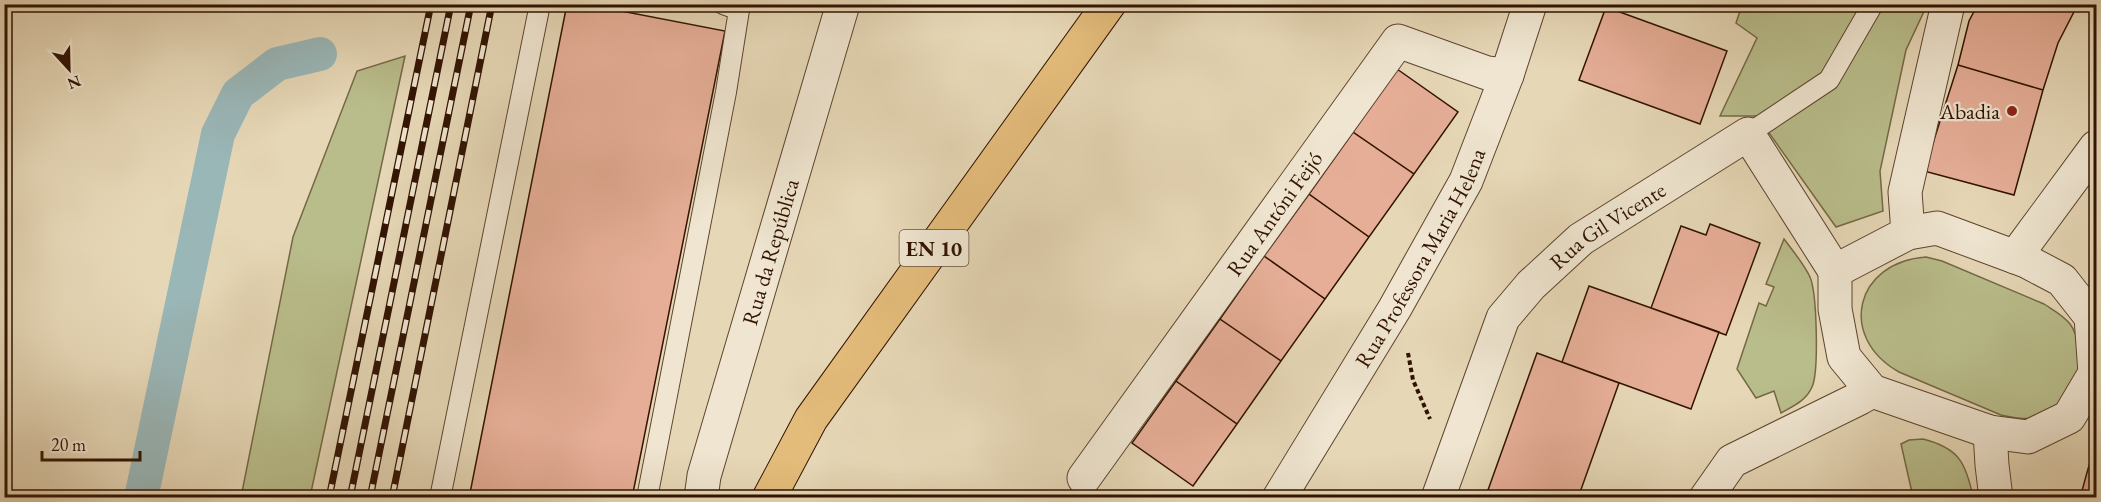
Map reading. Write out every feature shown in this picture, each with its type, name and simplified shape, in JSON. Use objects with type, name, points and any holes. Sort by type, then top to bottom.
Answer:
[{"type":"main road","name":"EN 10","points":[[769,498],[811,419],[1109,4]]},
{"type":"street","name":"Rua da República","points":[[701,498],[704,476],[843,4]]},
{"type":"street","name":"Rua Professora Maria Helena","points":[[1280,498],[1395,309],[1466,181],[1507,75],[1530,4]]},
{"type":"street","points":[[1908,233],[1905,192],[1948,4]]},
{"type":"street","name":"Rua Antóni Feijó","points":[[1084,478],[1398,41],[1487,73],[1507,75]]},
{"type":"street","points":[[1748,134],[1835,271],[1835,309],[1845,357],[1872,391],[1990,432],[2028,437],[2069,417],[2096,373],[2091,317],[2062,280],[2015,257],[1937,228],[1908,233],[1835,271]]},
{"type":"street","name":"Rua Gil Vicente","points":[[1438,498],[1503,318],[1531,285],[1581,239],[1748,134]]},
{"type":"street","points":[[2015,257],[2097,147]]},
{"type":"street","points":[[1706,498],[1732,461],[1872,391]]},
{"type":"street","points":[[1990,432],[1996,498]]},
{"type":"lane","points":[[440,498],[540,4]]},
{"type":"lane","points":[[647,498],[726,92],[739,10],[723,4]]},
{"type":"lane","points":[[1748,134],[1829,80],[1873,4]]},
{"type":"path","points":[[1395,309],[1413,380],[1450,464]]},
{"type":"green space","points":[[1742,5],[1927,5],[1906,50],[1880,171],[1883,211],[1836,227],[1757,116],[1720,116],[1757,38],[1736,23]]},
{"type":"green space","points":[[405,56],[310,497],[241,497],[293,237],[357,71]]},
{"type":"green space","points":[[1784,239],[1802,262],[1810,277],[1816,315],[1816,366],[1809,392],[1799,403],[1781,413],[1774,391],[1756,398],[1737,369],[1759,303],[1766,306],[1774,287],[1766,284]]},
{"type":"green space","points":[[1926,257],[1942,261],[2044,304],[2067,321],[2077,341],[2081,369],[2077,381],[2062,401],[2049,412],[2034,418],[2001,415],[1899,372],[1879,357],[1867,340],[1862,322],[1863,303],[1870,286],[1883,272],[1902,262]]},
{"type":"green space","points":[[1923,439],[1953,452],[1964,466],[1973,497],[1913,497],[1901,444],[1909,440]]},
{"type":"building","points":[[567,4],[585,4],[725,31],[632,498],[469,498]]},
{"type":"building","points":[[1978,4],[2078,4],[2058,43],[2043,90],[1958,65],[1969,21]]},
{"type":"building","points":[[1606,7],[1727,51],[1700,124],[1579,80]]},
{"type":"building","points":[[1958,65],[2043,90],[2014,195],[1924,171]]},
{"type":"building","points":[[1397,69],[1458,112],[1414,174],[1353,132]]},
{"type":"building","points":[[1353,132],[1414,174],[1369,237],[1309,194]]},
{"type":"building","points":[[1309,194],[1369,237],[1325,299],[1264,256]]},
{"type":"building","points":[[1710,224],[1760,243],[1726,335],[1651,308],[1681,226],[1706,235]]},
{"type":"building","points":[[1264,256],[1325,299],[1281,361],[1220,319]]},
{"type":"building","points":[[1589,286],[1719,332],[1691,409],[1562,362]]},
{"type":"building","points":[[1220,319],[1281,361],[1237,424],[1176,381]]},
{"type":"building","points":[[1537,353],[1619,383],[1578,498],[1509,498],[1488,490]]},
{"type":"building","points":[[1176,381],[1237,424],[1193,486],[1132,443]]},
{"type":"building","points":[[2096,445],[2096,498],[2080,498],[2088,469]]},
{"type":"building","points":[[1488,490],[1509,498],[1485,498]]},
{"type":"waterway","points":[[141,498],[218,134],[238,94],[277,64],[320,54]]},
{"type":"railway","points":[[329,498],[431,4]]},
{"type":"railway","points":[[350,498],[451,4]]},
{"type":"railway","points":[[370,498],[471,4]]},
{"type":"railway","points":[[392,498],[492,4]]},
{"type":"place","name":"Abadia","points":[[2012,111]]}]
